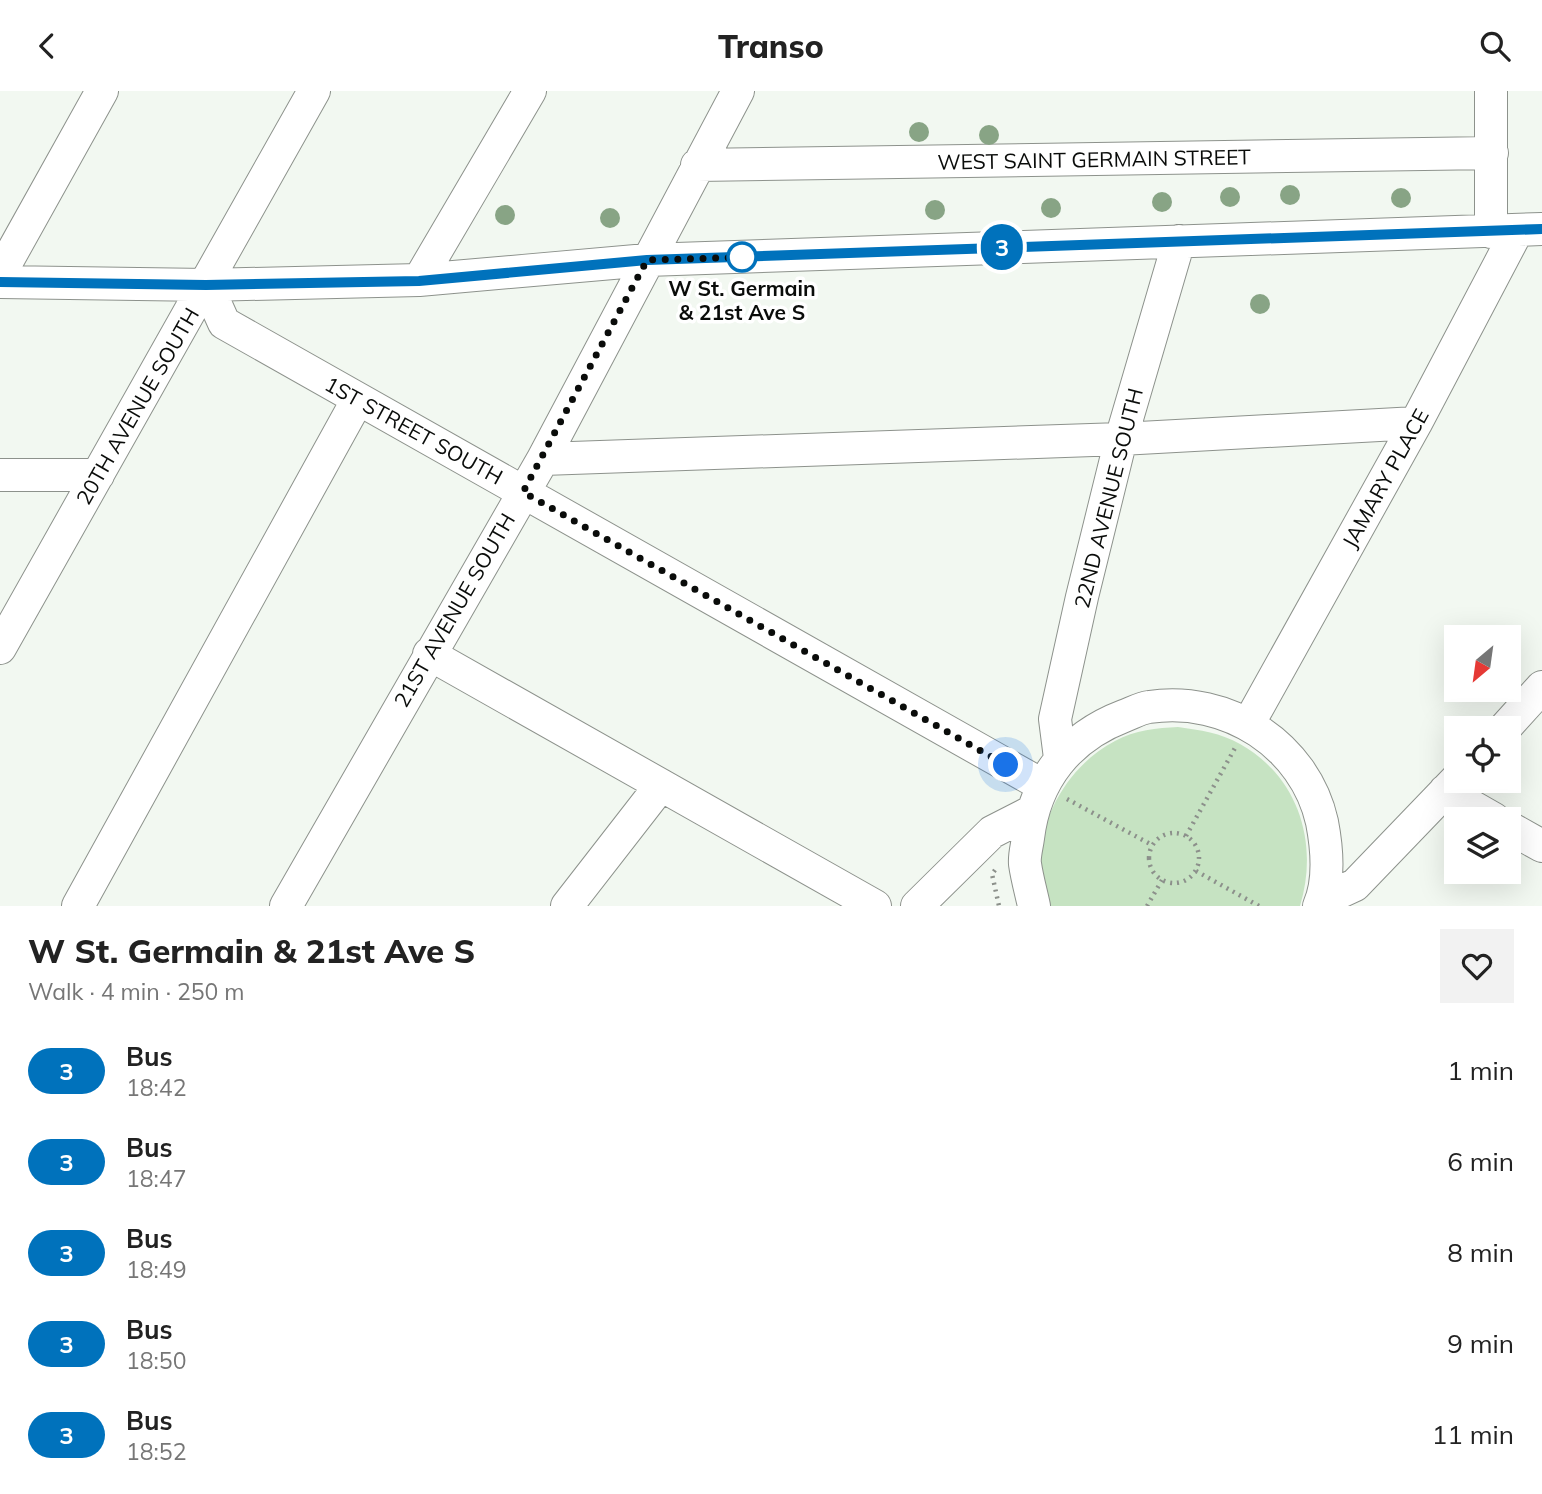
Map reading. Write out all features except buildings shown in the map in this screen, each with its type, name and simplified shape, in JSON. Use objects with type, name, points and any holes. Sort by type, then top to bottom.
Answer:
[{"type":"street","points":[[0,274],[102,91]]},
{"type":"street","name":"20TH AVENUE SOUTH","points":[[0,648],[314,91]]},
{"type":"street","points":[[419,281],[530,91]]},
{"type":"street","name":"21ST AVENUE SOUTH","points":[[286,906],[543,459],[738,91]]},
{"type":"street","name":"JAMARY PLACE","points":[[1249,723],[1416,423],[1517,231],[1492,153],[1491,91]]},
{"type":"street","name":"WEST SAINT GERMAIN STREET","points":[[697,165],[1492,153]]},
{"type":"street","points":[[0,282],[206,285],[419,281],[647,260],[1517,231]]},
{"type":"street","name":"22ND AVENUE SOUTH","points":[[1060,758],[1055,719],[1121,439],[1179,241]]},
{"type":"street","name":"1ST STREET SOUTH","points":[[206,285],[224,323],[523,492],[1036,798]]},
{"type":"street","points":[[78,906],[358,398]]},
{"type":"street","points":[[543,459],[1121,439],[1416,423]]},
{"type":"street","points":[[0,475],[98,475]]},
{"type":"street","points":[[429,654],[875,906]]},
{"type":"street","points":[[1517,716],[1542,687]]},
{"type":"street","points":[[1034,906],[1025,862],[1036,798],[1060,758],[1100,725],[1148,707],[1200,706],[1249,723],[1289,755],[1317,800],[1328,850],[1320,904]]},
{"type":"street","points":[[567,906],[661,785]]},
{"type":"street","points":[[1320,904],[1355,885],[1444,791]]},
{"type":"street","points":[[1460,793],[1478,807]]},
{"type":"street","points":[[917,906],[992,832],[1036,798]]},
{"type":"street","points":[[1521,834],[1542,846]]},
{"type":"path","points":[[1186,836],[1249,723]]},
{"type":"path","points":[[1036,798],[1152,845]]},
{"type":"path","points":[[1178,833],[1186,836],[1192,840],[1199,855],[1196,871],[1185,881],[1177,883],[1162,880],[1151,868],[1152,845],[1163,835],[1178,833]]},
{"type":"path","points":[[1196,871],[1259,906]]},
{"type":"path","points":[[1147,906],[1162,880]]},
{"type":"green space","points":[[1178,727],[1218,735],[1240,744],[1260,758],[1290,793],[1305,836],[1307,859],[1300,906],[1050,906],[1042,883],[1040,859],[1043,835],[1062,790],[1077,770],[1115,741],[1138,732]]},
{"type":"bus line","name":"3","points":[[0,282],[206,285],[419,281],[647,260],[1542,229]]},
{"type":"place","name":"W St. Germain & 21st Ave S","points":[[742,257]]},
{"type":"route","points":[[742,257],[754,257],[647,260],[523,492],[1006,765]]}]
